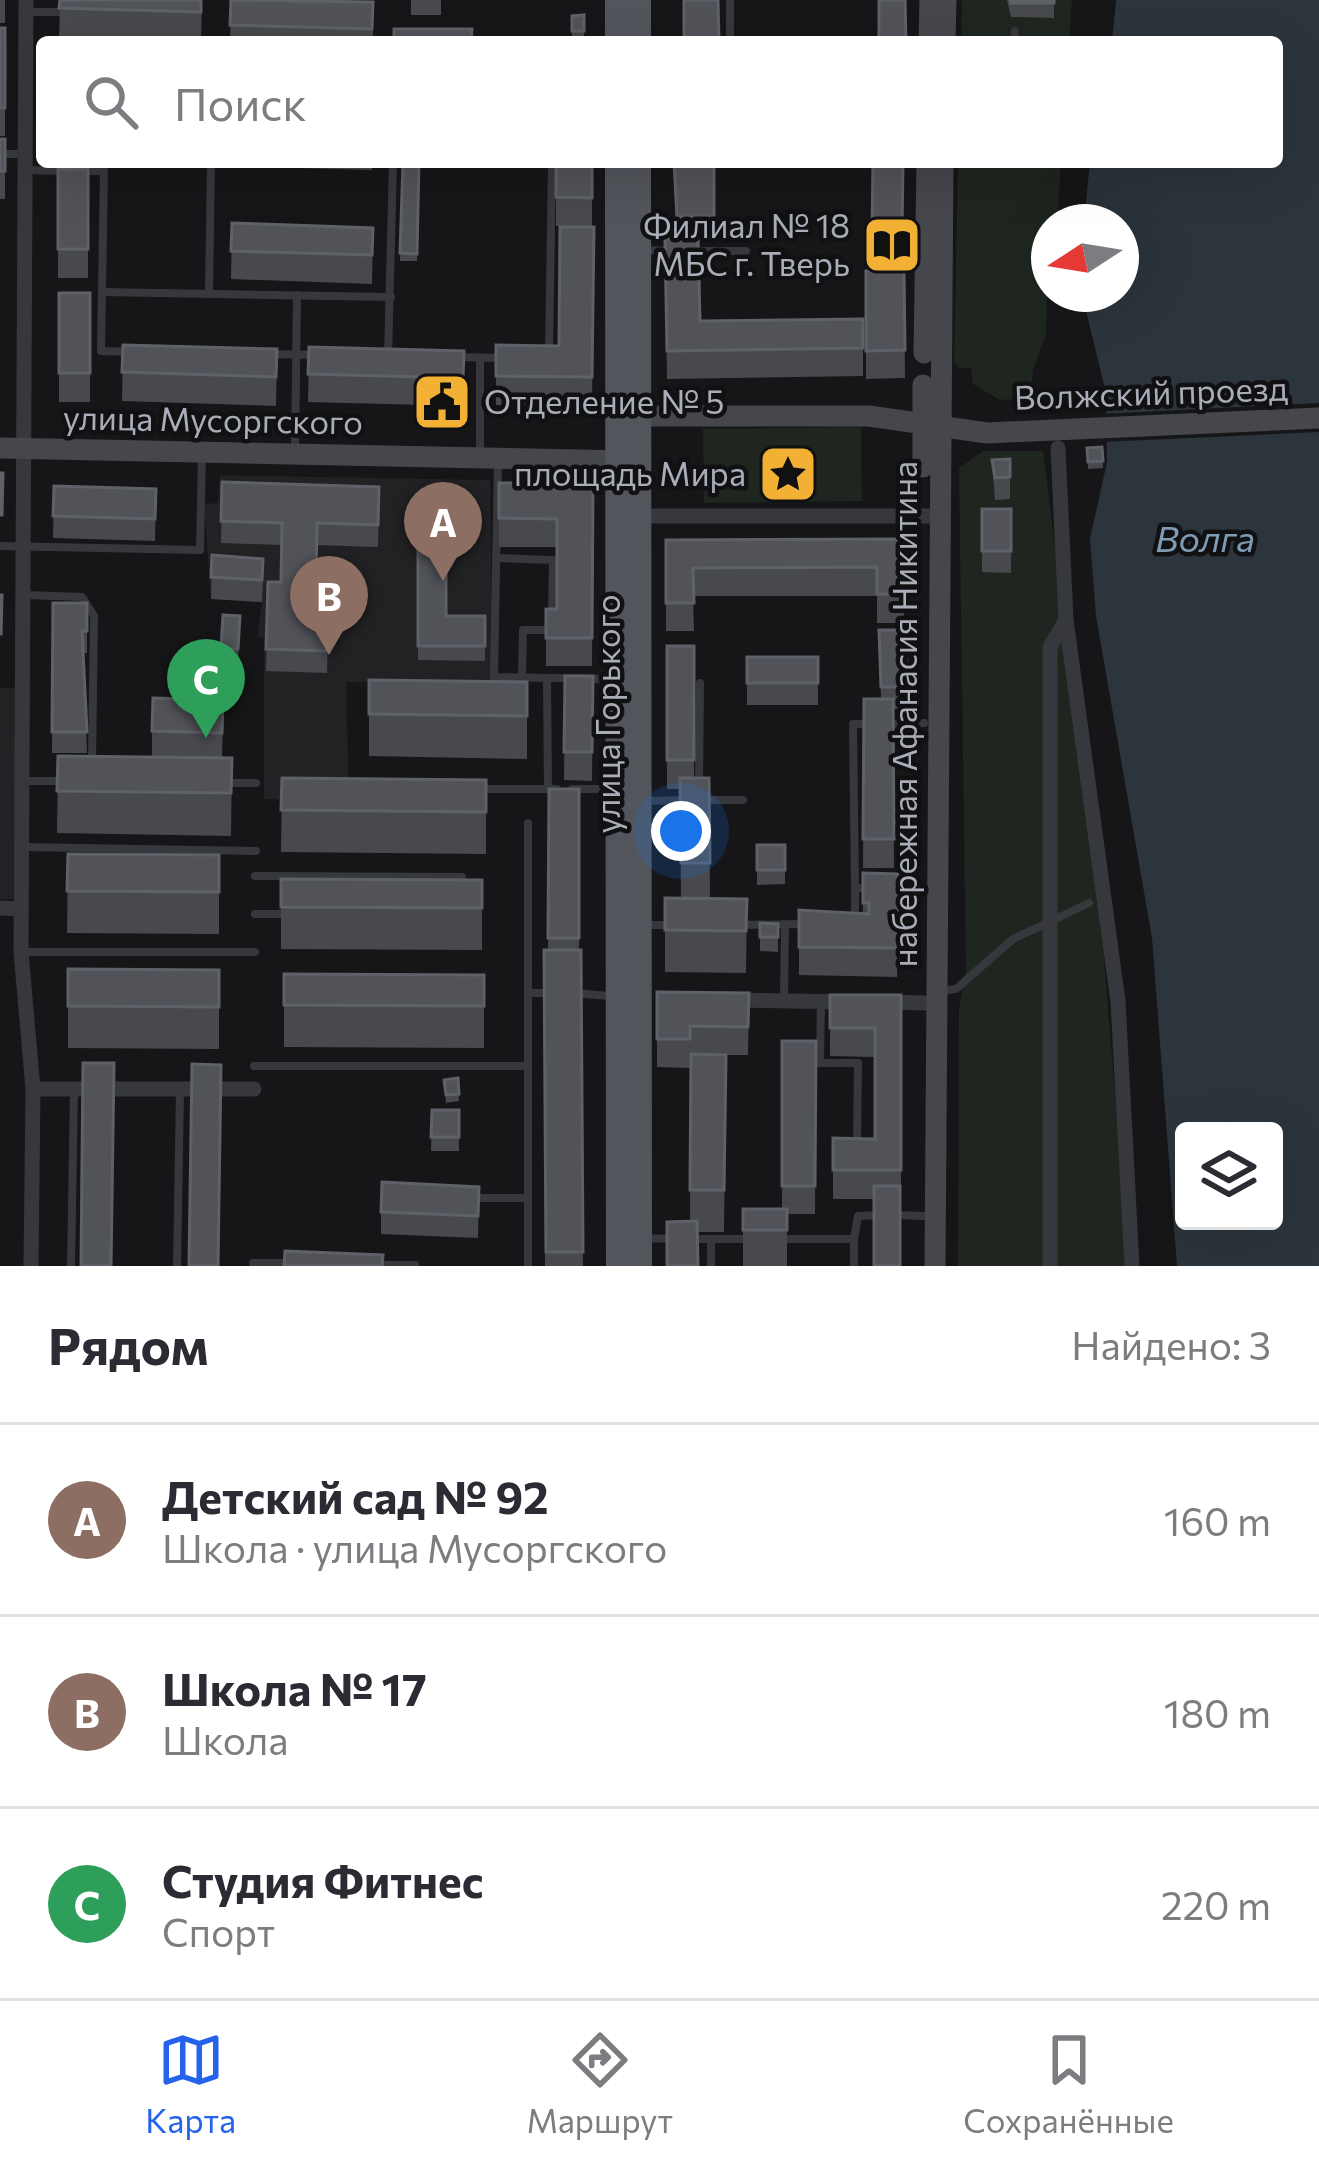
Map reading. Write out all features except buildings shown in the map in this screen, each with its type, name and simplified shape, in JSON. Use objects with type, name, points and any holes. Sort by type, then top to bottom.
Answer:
[{"type":"main road","points":[[617,0],[617,36]]},
{"type":"main road","points":[[639,0],[639,36]]},
{"type":"main road","points":[[929,36],[930,0]]},
{"type":"main road","points":[[945,36],[946,0]]},
{"type":"main road","name":"улица Горького","points":[[617,168],[629,416],[619,679],[640,925],[618,1266]]},
{"type":"main road","name":"улица Горького","points":[[629,416],[640,250],[639,168]]},
{"type":"main road","name":"набережная Афанасия Никитина","points":[[922,1266],[931,997],[924,888],[930,424],[927,168]]},
{"type":"main road","name":"набережная Афанасия Никитина","points":[[938,466],[930,424],[938,394],[943,168]]},
{"type":"main road","name":"Волжский проезд","points":[[938,394],[957,418],[987,433]]},
{"type":"main road","points":[[629,416],[891,419],[930,424]]},
{"type":"main road","name":"Волжский проезд","points":[[930,424],[987,433],[1319,418]]},
{"type":"main road","name":"Волжский проезд","points":[[928,510],[938,466],[957,446],[987,433]]},
{"type":"main road","name":"улица Мусоргского","points":[[0,448],[629,461]]},
{"type":"main road","name":"улица Горького","points":[[629,461],[640,516],[630,795],[638,998],[640,1266]]},
{"type":"main road","name":"набережная Афанасия Никитина","points":[[928,510],[935,1266]]},
{"type":"street","points":[[26,6],[34,61],[33,120],[26,162],[21,952],[33,1089],[31,1266]]},
{"type":"street","points":[[1058,448],[1066,620],[1097,902],[1118,1001],[1132,1266]]},
{"type":"street","points":[[640,516],[891,517],[928,510]]},
{"type":"street","points":[[1050,1266],[1050,647],[1066,620]]},
{"type":"street","points":[[0,681],[22,681]]},
{"type":"street","points":[[0,908],[21,909]]},
{"type":"street","points":[[720,1000],[931,997]]},
{"type":"street","points":[[33,1089],[254,1089]]},
{"type":"lane","points":[[730,0],[730,36]]},
{"type":"lane","points":[[26,6],[81,12]]},
{"type":"lane","points":[[0,154],[36,163]]},
{"type":"lane","points":[[78,168],[104,171],[101,351],[145,352]]},
{"type":"lane","points":[[209,293],[211,168]]},
{"type":"lane","points":[[367,356],[390,356],[393,168]]},
{"type":"lane","points":[[435,357],[548,359],[552,168]]},
{"type":"lane","points":[[640,250],[746,250]]},
{"type":"lane","points":[[102,292],[391,297]]},
{"type":"lane","points":[[295,454],[297,295]]},
{"type":"lane","points":[[253,354],[343,356]]},
{"type":"lane","points":[[480,358],[496,558],[494,677],[619,679]]},
{"type":"lane","points":[[0,546],[200,550],[202,452]]},
{"type":"lane","points":[[496,558],[553,560],[552,631],[523,630],[522,677]]},
{"type":"lane","points":[[23,595],[82,598],[94,616],[92,782]]},
{"type":"lane","points":[[548,678],[548,789]]},
{"type":"lane","points":[[699,800],[700,683]]},
{"type":"lane","points":[[719,925],[855,924],[853,724],[924,724]]},
{"type":"lane","points":[[22,781],[71,782]]},
{"type":"lane","points":[[213,783],[256,783]]},
{"type":"lane","points":[[460,789],[743,800]]},
{"type":"lane","points":[[528,823],[528,1266]]},
{"type":"lane","points":[[21,848],[256,851]]},
{"type":"lane","points":[[255,877],[462,877],[462,895]]},
{"type":"lane","points":[[855,888],[924,888]]},
{"type":"lane","points":[[931,997],[956,989],[1013,939],[1097,902]]},
{"type":"lane","points":[[255,914],[301,914]]},
{"type":"lane","points":[[784,1000],[785,924]]},
{"type":"lane","points":[[640,925],[698,925]]},
{"type":"lane","points":[[21,952],[255,952]]},
{"type":"lane","points":[[528,993],[638,998]]},
{"type":"lane","points":[[820,1001],[820,1063],[858,1063],[857,1158]]},
{"type":"lane","points":[[254,1066],[528,1066]]},
{"type":"lane","points":[[177,1266],[180,1089]]},
{"type":"lane","points":[[71,1266],[74,1090]]},
{"type":"lane","points":[[465,1198],[528,1198]]},
{"type":"lane","points":[[854,1266],[858,1216],[923,1216]]},
{"type":"lane","points":[[640,1238],[854,1239]]},
{"type":"lane","points":[[711,1239],[711,1266]]},
{"type":"lane","points":[[253,1263],[299,1263]]},
{"type":"lane","points":[[369,1264],[416,1265]]},
{"type":"shaded area","points":[[962,0],[1072,0],[1069,36],[961,36]]},
{"type":"shaded area","points":[[958,168],[1061,168],[1058,204],[1031,204],[1031,312],[1047,312],[1031,398],[1000,400],[973,384],[971,368],[959,368],[954,362]]},
{"type":"shaded area","points":[[861,427],[862,501],[704,503],[703,429]]},
{"type":"shaded area","points":[[983,451],[1043,451],[1098,884],[1129,1266],[958,1266],[959,1010],[966,971],[959,468]]},
{"type":"shaded area","points":[[220,475],[490,480],[493,683],[346,682],[349,802],[264,799],[264,638],[257,637],[262,602],[211,599],[204,504],[218,503]]},
{"type":"shaded area","points":[[407,495],[476,496],[475,531],[406,529]]},
{"type":"shaded area","points":[[0,688],[16,688],[13,899],[0,899]]},
{"type":"water","name":"Волга","points":[[1116,0],[1319,0],[1319,1266],[1177,1266],[1152,938],[1096,616],[1090,539],[1107,462],[1106,393],[1086,312],[1139,312],[1139,204],[1086,204],[1089,168],[1283,168],[1283,36],[1113,36]]},
{"type":"pier","points":[[1319,403],[1319,432],[1101,442],[1100,414]]},
{"type":"place","name":"Филиал № 18 МБС г. Тверь","points":[[892,245]]},
{"type":"place","name":"Отделение № 5","points":[[442,402]]},
{"type":"place","name":"площадь Мира","points":[[788,474]]},
{"type":"place","name":"Детский сад № 92","points":[[443,581]]},
{"type":"place","name":"Школа № 17","points":[[329,655]]},
{"type":"place","name":"Студия Фитнес","points":[[206,738]]}]
